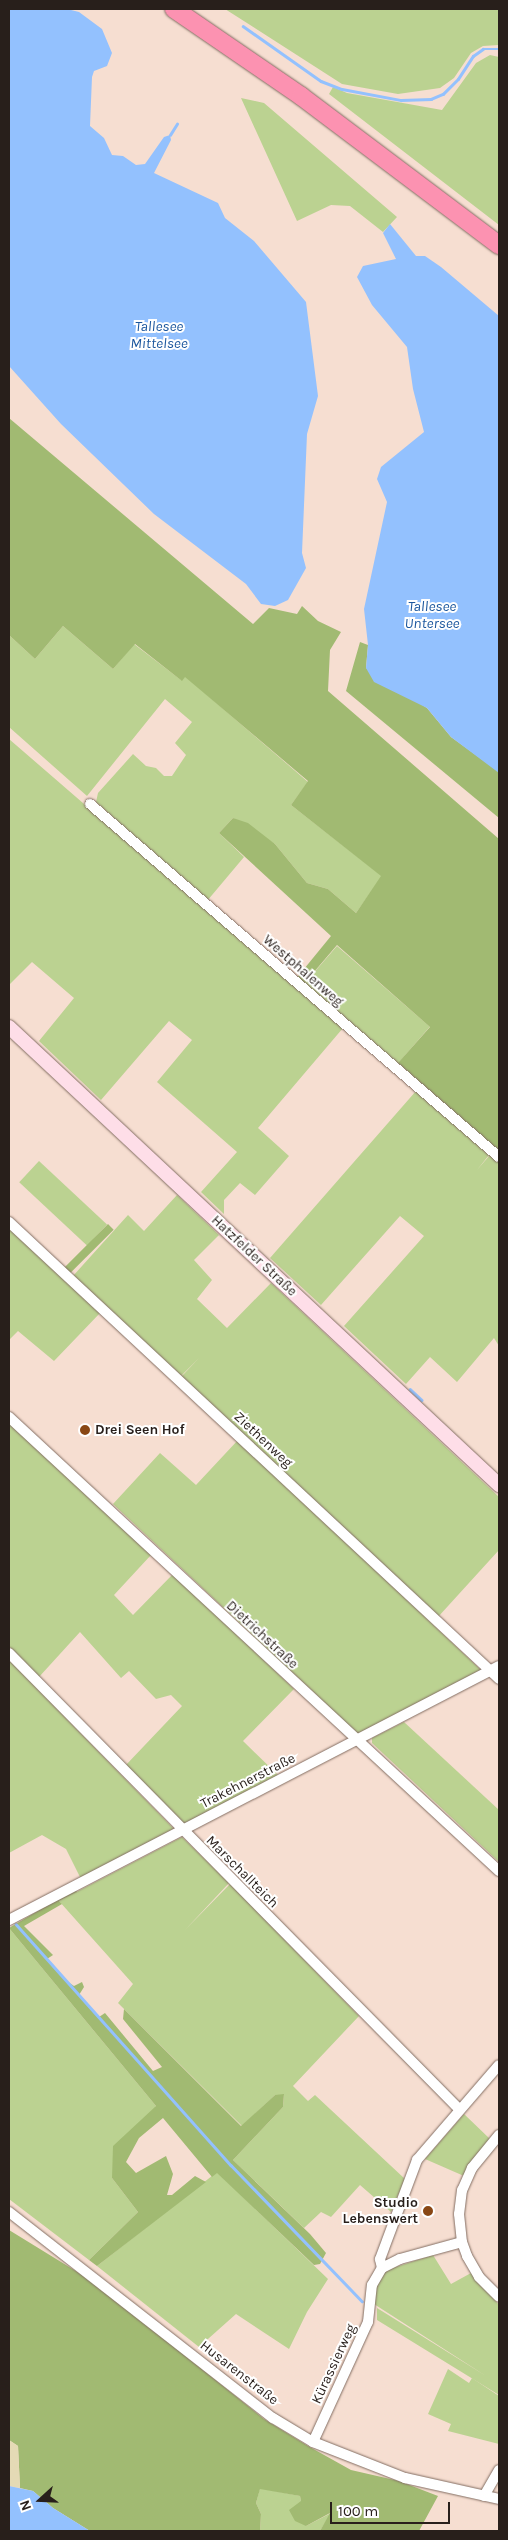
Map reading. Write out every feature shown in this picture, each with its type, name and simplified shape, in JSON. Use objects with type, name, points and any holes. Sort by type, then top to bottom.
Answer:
[{"type":"highway","points":[[174,9],[382,155],[499,245]]},
{"type":"street","name":"Westphalenweg","points":[[90,804],[499,1157]]},
{"type":"street","name":"Hatzfelder Straße","points":[[9,1027],[499,1485]]},
{"type":"street","name":"Ziethenweg","points":[[9,1222],[495,1668],[499,1679]]},
{"type":"street","name":"Dietrichstraße","points":[[9,1417],[356,1741],[499,1871]]},
{"type":"street","name":"Marschallteich","points":[[9,1653],[182,1831],[459,2109]]},
{"type":"street","name":"Trakehnerstraße","points":[[9,1920],[495,1668]]},
{"type":"street","name":"Kürassierweg","points":[[313,2442],[368,2322],[372,2285],[382,2268],[380,2259],[417,2160],[459,2109],[499,2065]]},
{"type":"street","points":[[499,2135],[480,2157],[462,2190],[460,2214],[462,2242],[479,2277],[499,2297]]},
{"type":"street","name":"Husarenstraße","points":[[9,2212],[273,2418],[313,2442],[405,2478],[499,2499]]},
{"type":"street","points":[[382,2268],[400,2259],[462,2242]]},
{"type":"street","points":[[484,2496],[499,2470]]},
{"type":"green space","points":[[225,9],[499,9],[499,45],[483,46],[471,53],[454,78],[440,88],[398,94],[342,84]]},
{"type":"green space","points":[[490,55],[499,57],[499,225],[329,94],[333,87],[347,93],[442,110],[476,63]]},
{"type":"green space","points":[[241,98],[264,103],[397,217],[383,232],[350,206],[331,205],[297,221]]},
{"type":"green space","points":[[9,418],[253,624],[269,608],[297,614],[302,606],[318,621],[341,632],[330,650],[328,691],[499,839],[499,1151],[398,1063],[430,1027],[337,945],[302,986],[295,980],[331,936],[219,833],[233,818],[248,823],[275,844],[307,883],[328,889],[356,913],[381,876],[291,805],[308,781],[185,677],[182,681],[135,644],[113,669],[63,626],[35,659],[9,635]]},
{"type":"green space","points":[[63,626],[113,669],[134,644],[181,680],[185,676],[308,782],[291,805],[382,876],[356,913],[328,889],[307,883],[275,844],[233,818],[219,833],[244,857],[207,901],[96,802],[98,793],[133,754],[146,766],[156,768],[164,776],[172,776],[186,755],[175,743],[192,722],[165,699],[87,796],[9,727],[9,635],[35,659]]},
{"type":"green space","points":[[360,642],[368,645],[366,668],[427,708],[451,737],[498,771],[499,818],[346,691]]},
{"type":"green space","points":[[9,739],[343,1028],[258,1128],[289,1156],[255,1195],[240,1183],[224,1200],[224,1214],[201,1192],[237,1152],[157,1082],[192,1040],[169,1021],[101,1100],[39,1041],[74,998],[32,962],[9,985]]},
{"type":"green space","points":[[337,946],[430,1027],[398,1064],[305,983]]},
{"type":"green space","points":[[416,1091],[489,1155],[477,1170],[490,1155],[499,1163],[499,1346],[494,1338],[457,1382],[430,1357],[406,1384],[344,1326],[424,1236],[400,1216],[321,1305],[270,1258]]},
{"type":"green space","points":[[39,1161],[107,1224],[87,1246],[19,1182]]},
{"type":"green space","points":[[177,1195],[219,1235],[194,1260],[212,1280],[197,1299],[227,1328],[271,1283],[499,1497],[499,1550],[438,1617],[181,1377],[199,1358],[180,1377],[73,1276],[128,1215],[144,1231]]},
{"type":"green space","points":[[108,1224],[114,1230],[70,1273],[64,1268]]},
{"type":"green space","points":[[9,1227],[101,1312],[54,1361],[18,1331],[9,1340]]},
{"type":"green space","points":[[9,1423],[151,1555],[114,1595],[133,1615],[173,1574],[294,1689],[243,1741],[279,1776],[183,1825],[125,1766],[182,1706],[171,1695],[156,1699],[129,1671],[121,1678],[80,1632],[39,1677],[9,1646]]},
{"type":"green space","points":[[238,1440],[483,1672],[359,1735],[113,1504],[160,1453],[196,1485]]},
{"type":"green space","points":[[9,1660],[174,1829],[81,1879],[66,1849],[42,1835],[9,1853]]},
{"type":"green space","points":[[404,1722],[499,1810],[499,1862],[372,1743],[372,1738]]},
{"type":"green space","points":[[182,1837],[229,1883],[185,1930],[230,1884],[359,2016],[293,2086],[308,2101],[315,2095],[405,2179],[391,2212],[360,2185],[331,2217],[321,2212],[304,2228],[233,2160],[283,2107],[284,2095],[275,2095],[242,2126],[118,2003],[133,1984],[59,1901]]},
{"type":"green space","points":[[75,1889],[77,1892],[59,1901],[62,1904],[24,1926],[53,1955],[47,1959],[68,1982],[74,1986],[82,1982],[84,1987],[79,1995],[99,2017],[105,2013],[153,2071],[162,2067],[123,2019],[124,2009],[241,2126],[275,2095],[284,2094],[283,2107],[233,2160],[310,2234],[326,2253],[320,2264],[314,2265],[217,2173],[212,2177],[163,2118],[139,2138],[126,2162],[136,2173],[166,2156],[173,2174],[167,2195],[172,2195],[195,2176],[206,2182],[97,2266],[89,2260],[138,2212],[112,2178],[113,2146],[156,2106],[9,1928]]},
{"type":"green space","points":[[9,1928],[156,2106],[112,2178],[138,2212],[89,2260],[9,2199]]},
{"type":"green space","points":[[464,2114],[490,2139],[474,2158],[464,2176],[425,2159]]},
{"type":"green space","points":[[217,2172],[328,2279],[307,2312],[289,2349],[236,2314],[199,2347],[97,2266]]},
{"type":"green space","points":[[9,2230],[92,2281],[264,2419],[351,2470],[399,2481],[438,2496],[419,2531],[320,2531],[330,2513],[306,2526],[295,2521],[289,2510],[301,2501],[300,2496],[260,2489],[256,2503],[261,2514],[260,2531],[90,2531],[53,2508],[33,2491],[20,2488],[18,2446],[9,2440]]},
{"type":"green space","points":[[433,2255],[451,2284],[471,2273],[499,2305],[499,2395],[377,2320],[377,2308],[486,2376],[374,2304],[374,2286],[383,2271]]},
{"type":"green space","points":[[448,2369],[469,2383],[472,2378],[499,2396],[499,2444],[448,2431],[451,2424],[428,2414]]},
{"type":"green space","points":[[260,2488],[300,2496],[306,2526],[331,2513],[320,2531],[260,2531],[261,2514],[256,2503]]},
{"type":"sand","points":[[9,2440],[18,2446],[20,2488],[9,2486]]},
{"type":"water","name":"Tallesee Mittelsee","points":[[9,9],[67,9],[79,12],[102,29],[112,53],[107,66],[94,71],[92,77],[90,126],[104,138],[112,155],[123,156],[136,165],[145,164],[164,137],[170,135],[171,140],[154,173],[218,203],[225,218],[254,241],[306,302],[318,396],[307,434],[302,553],[306,568],[288,600],[275,606],[261,604],[246,584],[154,514],[61,424],[9,366]]},
{"type":"water","name":"Tallesee Untersee","points":[[390,224],[416,256],[425,256],[441,267],[499,316],[499,773],[451,737],[427,708],[374,682],[366,668],[368,645],[364,609],[387,502],[377,479],[381,467],[424,432],[413,389],[407,347],[372,305],[357,277],[363,266],[396,259],[383,233]]},
{"type":"water","points":[[9,2486],[33,2491],[53,2508],[90,2531],[9,2531]]},
{"type":"waterway","points":[[243,26],[321,81],[342,89],[401,100],[431,99],[443,94],[458,79],[473,56],[483,49],[499,49]]},
{"type":"waterway","points":[[170,135],[177,124]]},
{"type":"waterway","points":[[410,1389],[422,1400]]},
{"type":"waterway","points":[[16,1924],[231,2165],[362,2301]]},
{"type":"place","name":"Drei Seen Hof","points":[[85,1430]]},
{"type":"place","name":"Studio Lebenswert","points":[[428,2211]]}]
